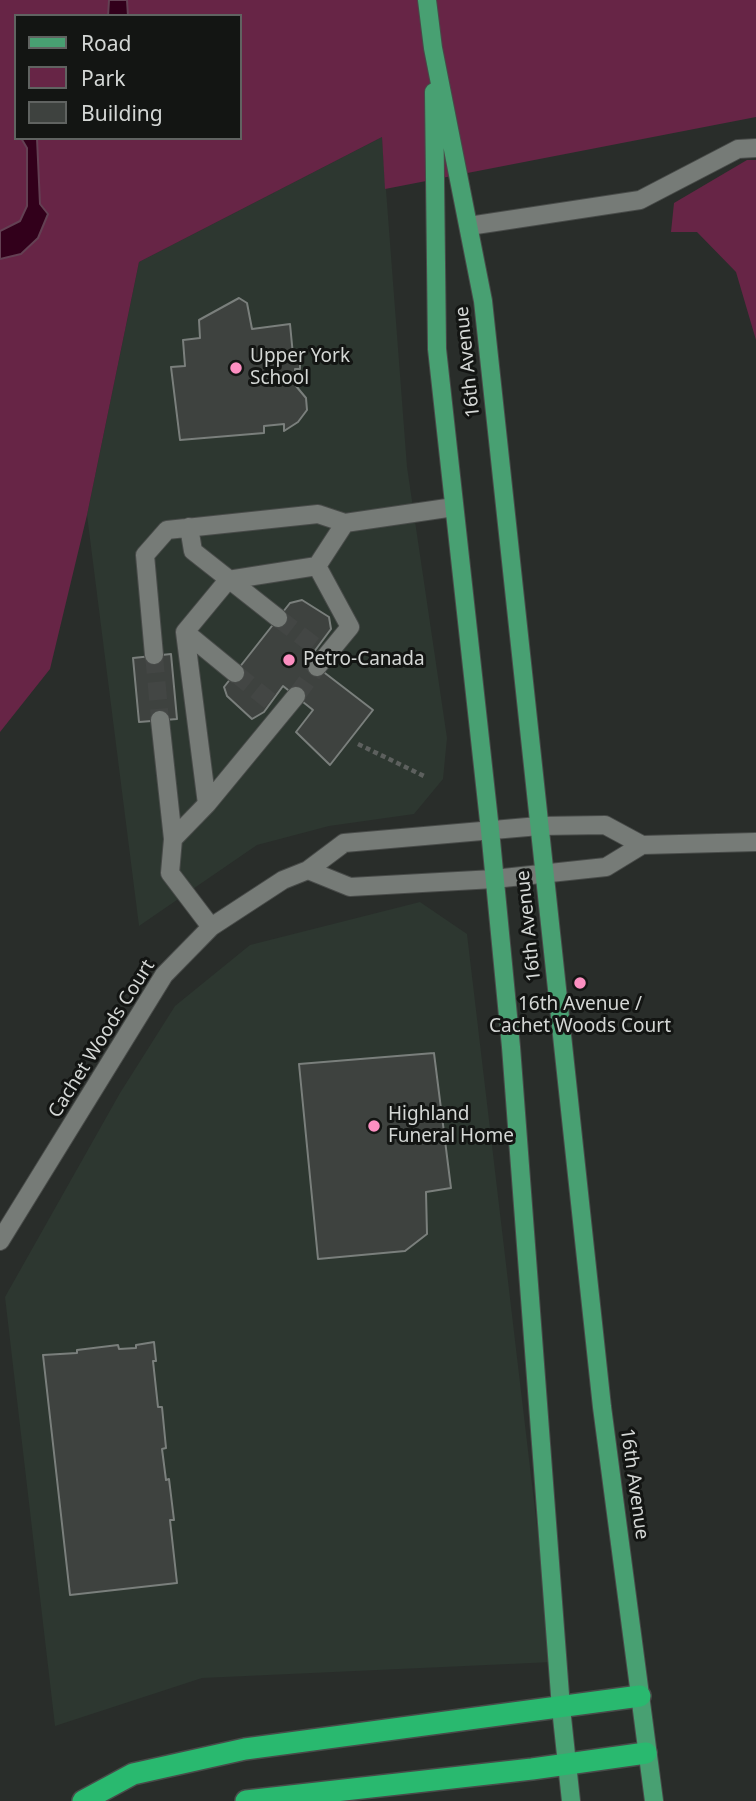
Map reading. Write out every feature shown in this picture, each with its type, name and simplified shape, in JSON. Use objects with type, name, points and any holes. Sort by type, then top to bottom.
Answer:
[{"type":"highway","points":[[83,1801],[133,1774],[245,1748],[640,1696]]},
{"type":"highway","points":[[246,1801],[519,1771],[646,1753]]},
{"type":"main road","name":"16th Avenue","points":[[427,0],[433,48],[484,301],[602,1407],[654,1801]]},
{"type":"main road","name":"16th Avenue","points":[[433,48],[437,349],[490,830],[515,1102],[561,1708],[571,1801]]},
{"type":"street","points":[[468,226],[639,200],[738,149],[756,148]]},
{"type":"street","points":[[155,655],[145,555],[167,530],[318,513],[345,523],[454,507]]},
{"type":"street","points":[[207,804],[185,632],[228,580],[317,566],[345,523]]},
{"type":"street","points":[[189,527],[193,551],[278,618]]},
{"type":"street","points":[[317,566],[350,627],[320,657]]},
{"type":"street","points":[[185,632],[235,673]]},
{"type":"street","points":[[173,839],[207,804],[277,707],[296,696]]},
{"type":"street","points":[[160,720],[173,839],[170,873],[211,927]]},
{"type":"street","name":"Cachet Woods Court","points":[[0,1241],[164,975],[211,927],[283,880],[308,870],[344,843],[539,825],[605,825],[642,845]]},
{"type":"street","points":[[308,870],[350,887],[494,879],[606,867],[642,845],[756,842]]},
{"type":"path","points":[[358,744],[426,777]]},
{"type":"shaded area","points":[[109,0],[127,0],[128,14],[108,14]]},
{"type":"shaded area","points":[[382,137],[407,467],[447,738],[443,779],[414,814],[329,826],[257,845],[139,926],[87,515],[139,262]]},
{"type":"shaded area","points":[[22,140],[37,140],[40,204],[48,214],[38,238],[21,254],[0,259],[0,231],[20,221],[27,206],[27,148]]},
{"type":"shaded area","points":[[420,902],[467,934],[553,1662],[202,1678],[55,1726],[5,1297],[120,1093],[175,1006],[250,945]]},
{"type":"green space","points":[[0,0],[756,0],[756,117],[385,189],[382,137],[139,262],[87,515],[50,669],[0,732]]},
{"type":"green space","points":[[747,160],[756,160],[756,340],[736,272],[697,232],[671,232],[674,203]]},
{"type":"building","name":"Upper York School","points":[[239,298],[247,303],[252,329],[290,324],[293,355],[300,355],[300,369],[295,369],[296,386],[306,398],[307,410],[298,422],[284,431],[284,424],[264,426],[264,433],[180,440],[171,367],[185,366],[183,340],[200,338],[199,320]]},
{"type":"building","points":[[302,600],[329,617],[331,629],[308,660],[373,710],[330,765],[296,732],[313,710],[283,686],[264,712],[252,719],[227,696],[224,687],[290,603]]},
{"type":"building","points":[[171,654],[177,719],[139,722],[133,658]]},
{"type":"building","name":"Highland Funeral Home","points":[[434,1053],[451,1188],[426,1192],[427,1234],[405,1251],[318,1259],[299,1064]]},
{"type":"building","points":[[154,1342],[156,1361],[153,1361],[158,1407],[162,1407],[166,1448],[162,1449],[174,1520],[170,1520],[177,1583],[70,1595],[43,1355],[77,1353],[77,1350],[118,1345],[119,1349],[136,1348],[136,1345]]},
{"type":"tunnel","points":[[278,618],[317,648]]},
{"type":"tunnel","points":[[154,655],[160,720]]},
{"type":"tunnel","points":[[296,696],[317,667]]},
{"type":"tunnel","points":[[235,673],[271,702]]},
{"type":"place","name":"Upper York School","points":[[236,368]]},
{"type":"place","name":"Petro-Canada","points":[[289,660]]},
{"type":"place","name":"16th Avenue / Cachet Woods Court","points":[[580,983]]},
{"type":"place","name":"Highland Funeral Home","points":[[374,1126]]}]
